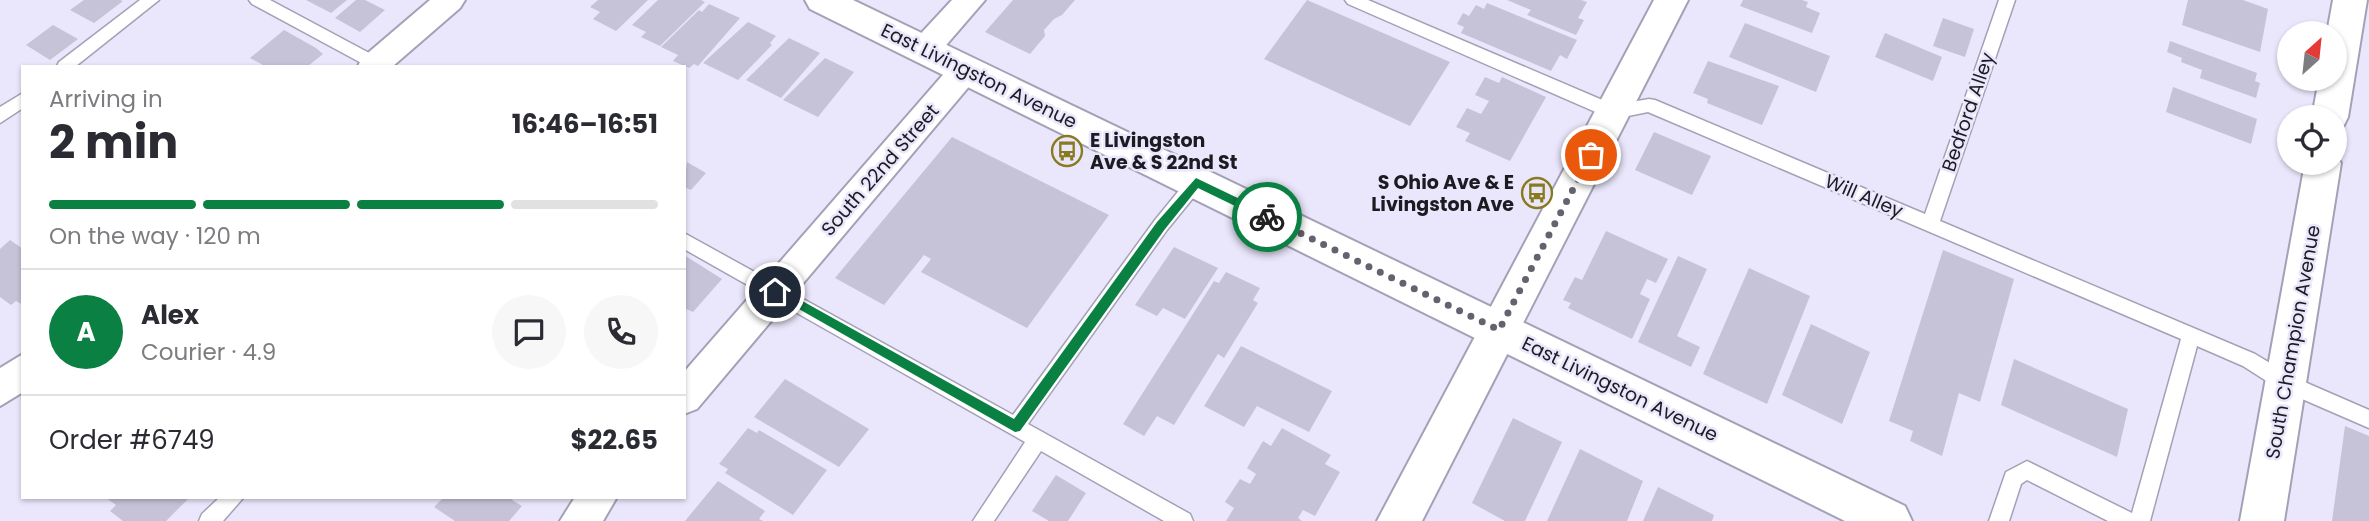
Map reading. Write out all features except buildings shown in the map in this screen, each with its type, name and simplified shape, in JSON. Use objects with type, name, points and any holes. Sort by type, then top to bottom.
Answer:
[{"type":"street","points":[[377,65],[450,0]]},
{"type":"street","name":"East Livingston Avenue","points":[[822,0],[1890,521]]},
{"type":"street","points":[[924,50],[970,0]]},
{"type":"street","points":[[1399,521],[1671,0]]},
{"type":"street","points":[[2332,105],[2350,0]]},
{"type":"street","name":"South 22nd Street","points":[[686,396],[966,69]]},
{"type":"street","name":"South Champion Avenue","points":[[2262,521],[2321,175]]},
{"type":"street","points":[[0,390],[21,372]]},
{"type":"street","points":[[579,521],[597,499]]},
{"type":"lane","points":[[66,65],[151,0]]},
{"type":"lane","points":[[257,0],[374,65]]},
{"type":"lane","points":[[1353,0],[1613,112]]},
{"type":"lane","name":"Bedford Alley","points":[[1930,224],[2007,0]]},
{"type":"lane","points":[[0,116],[21,100]]},
{"type":"lane","name":"Will Alley","points":[[1613,112],[1649,105],[2249,360],[2286,383],[2369,419]]},
{"type":"lane","points":[[1015,427],[1161,225],[1196,182]]},
{"type":"lane","points":[[686,241],[1183,521]]},
{"type":"lane","points":[[2140,521],[2191,336]]},
{"type":"lane","points":[[982,521],[1038,439]]},
{"type":"lane","points":[[1999,521],[2013,478],[2027,470],[2128,521]]},
{"type":"lane","points":[[209,521],[232,499]]},
{"type":"way so far","points":[[1267,217],[1499,330],[1591,155]]},
{"type":"place","name":"E Livingston Ave & S 22nd St","points":[[1067,151]]},
{"type":"place","name":"S Ohio Ave & E Livingston Ave","points":[[1537,193]]},
{"type":"route","points":[[775,292],[1015,427],[1161,225],[1196,182],[1267,217]]}]
